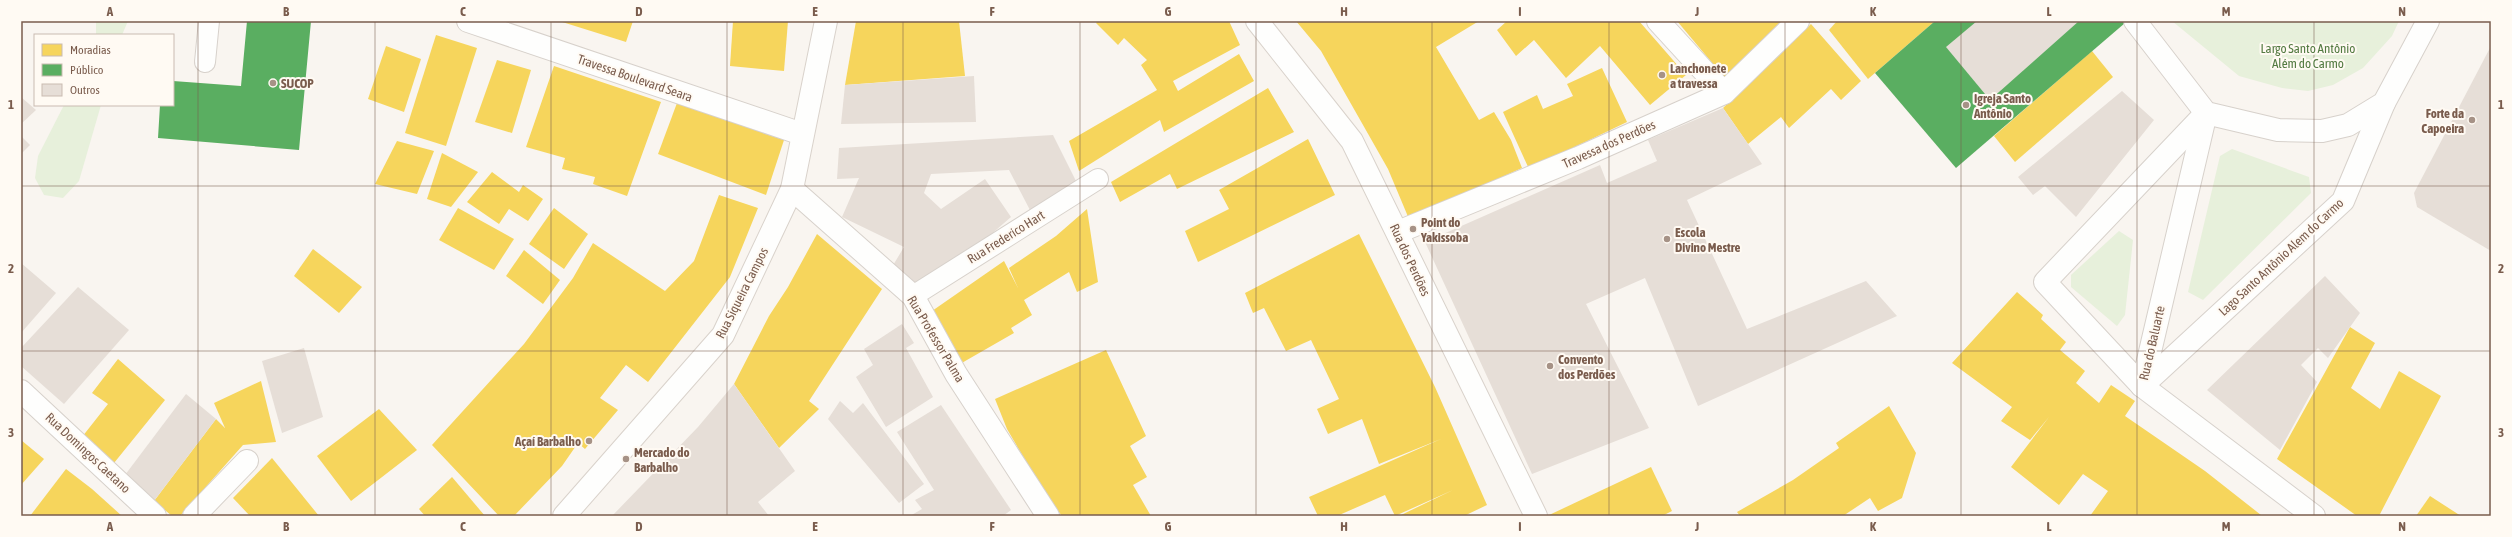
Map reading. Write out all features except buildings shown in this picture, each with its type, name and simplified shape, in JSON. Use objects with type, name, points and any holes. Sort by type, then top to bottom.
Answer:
[{"type":"street","name":"Travessa Boulevard Seara","points":[[468,21],[802,134]]},
{"type":"street","name":"Rua Siqueira Campos","points":[[564,516],[723,335],[792,189],[826,21]]},
{"type":"street","name":"Rua dos Perdões","points":[[1256,21],[1352,141],[1398,232],[1536,516]]},
{"type":"street","points":[[1658,21],[1724,93]]},
{"type":"street","name":"Travessa dos Perdões","points":[[1398,232],[1578,158],[1724,93],[1798,21]]},
{"type":"street","points":[[2134,21],[2206,113],[2278,130],[2322,132],[2348,125],[2384,103],[2428,21]]},
{"type":"street","name":"Lago Santo Antônio Alem do Carmo","points":[[2142,386],[2343,201],[2384,103]]},
{"type":"street","points":[[2142,386],[2045,282],[2206,113]]},
{"type":"street","name":"Rua do Baluarte","points":[[2206,113],[2142,386],[2314,516]]},
{"type":"street","name":"Rua Professor Palma","points":[[792,189],[913,296],[956,374],[1043,514]]},
{"type":"street","name":"Rua Domingos Caetano","points":[[21,391],[155,516]]},
{"type":"street","points":[[194,516],[247,462]]},
{"type":"lane","points":[[205,62],[209,21]]},
{"type":"lane","name":"Rua Frederico Hart","points":[[913,296],[1098,179]]},
{"type":"green space","points":[[96,21],[128,21],[122,34],[96,34]]},
{"type":"green space","name":"Largo Santo Antônio Além do Carmo","points":[[2172,21],[2399,21],[2392,36],[2363,68],[2333,85],[2308,91],[2282,88],[2239,76]]},
{"type":"green space","points":[[63,106],[101,106],[79,181],[63,198],[44,195],[35,178],[38,156]]},
{"type":"green space","points":[[2232,149],[2309,177],[2311,193],[2203,300],[2188,292],[2220,156]]},
{"type":"green space","points":[[2119,231],[2133,240],[2125,315],[2117,326],[2071,287],[2071,275]]},
{"type":"place","name":"Lanchonete a travessa","points":[[1662,75]]},
{"type":"place","name":"SUCOP","points":[[273,83]]},
{"type":"place","name":"Igreja Santo Antônio","points":[[1966,105]]},
{"type":"place","name":"Forte da Capoeira","points":[[2472,120]]},
{"type":"place","name":"Point do Yakissoba","points":[[1413,229]]},
{"type":"place","name":"Escola Divino Mestre","points":[[1667,239]]},
{"type":"place","name":"Convento dos Perdões","points":[[1550,366]]},
{"type":"place","name":"Açaí Barbalho","points":[[589,441]]},
{"type":"place","name":"Mercado do Barbalho","points":[[626,459]]}]
